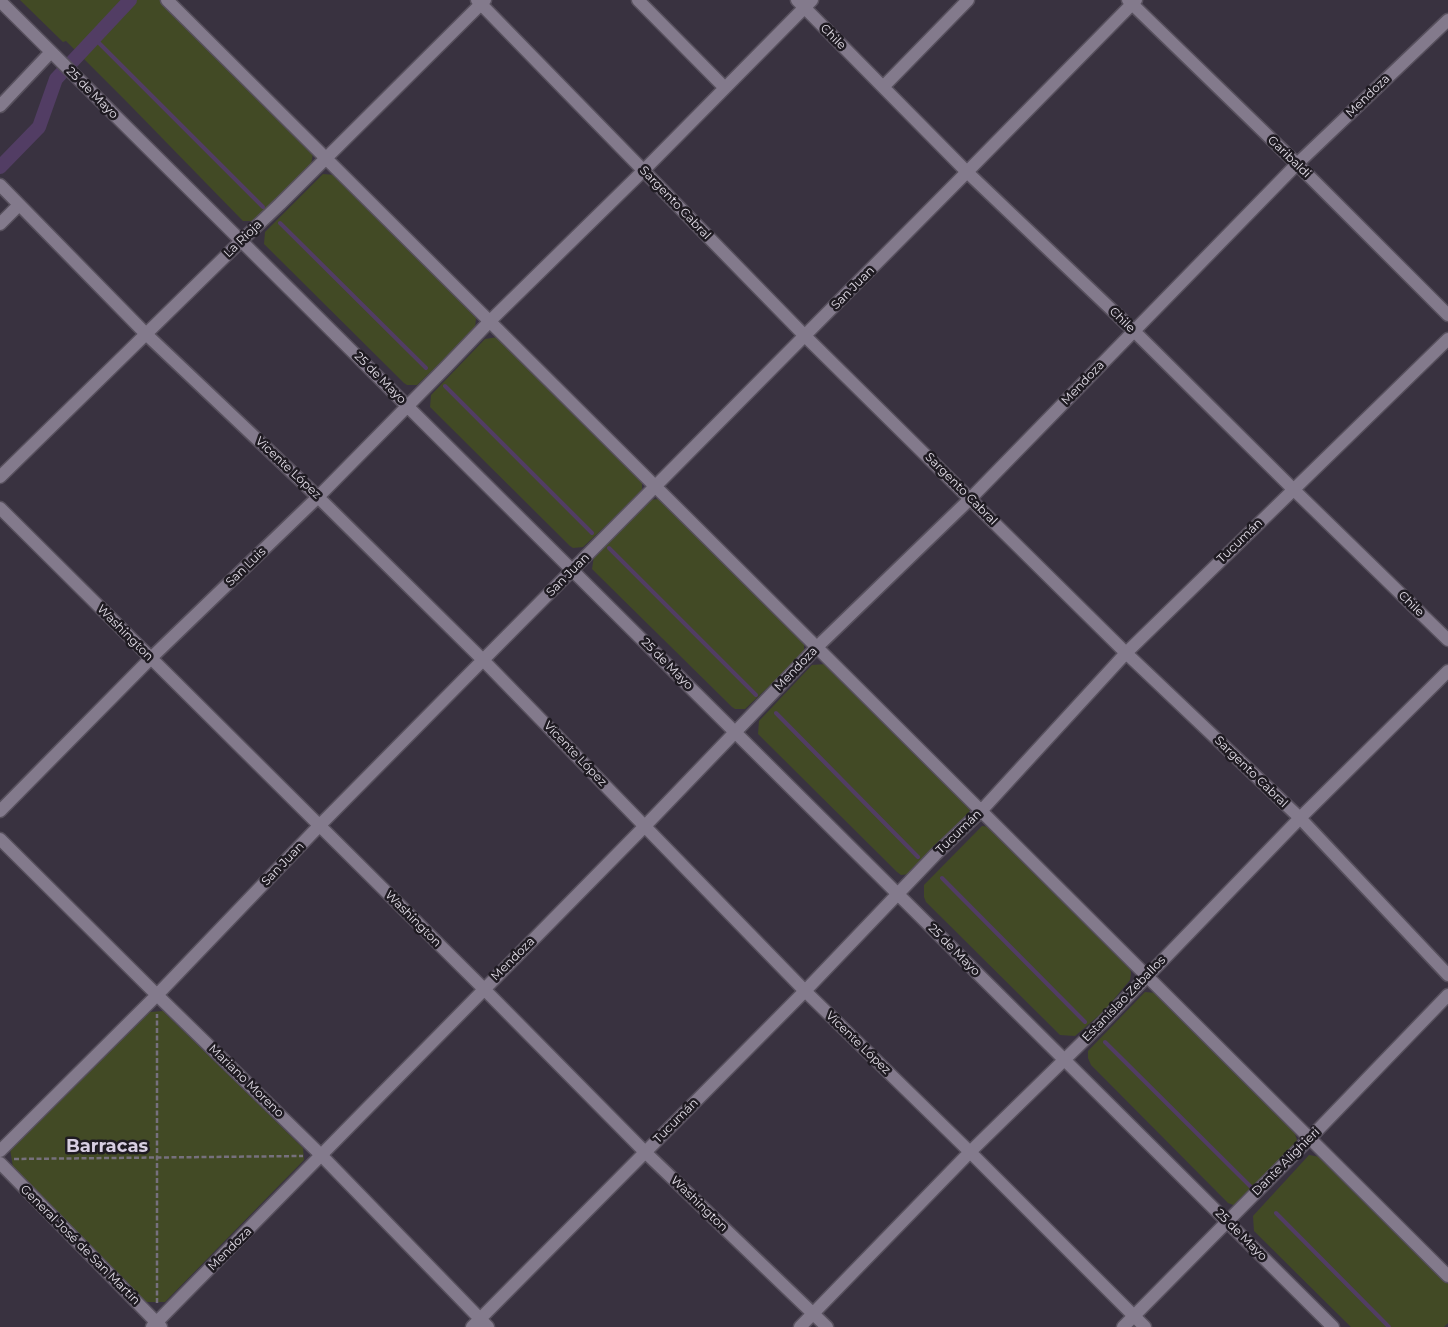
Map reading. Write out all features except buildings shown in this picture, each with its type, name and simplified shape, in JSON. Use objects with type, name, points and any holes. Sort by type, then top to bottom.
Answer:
[{"type":"street","points":[[638,0],[725,88]]},
{"type":"street","points":[[884,87],[968,0]]},
{"type":"street","name":"25 de Mayo","points":[[0,1],[1333,1327]]},
{"type":"street","name":"La Rioja","points":[[0,477],[280,204],[481,1]]},
{"type":"street","name":"Sargento Cabral","points":[[481,1],[643,171],[805,336],[1126,653],[1300,818],[1448,975]]},
{"type":"street","name":"Garibaldi","points":[[1132,1],[1448,315]]},
{"type":"street","name":"San Juan","points":[[3,1158],[320,826],[968,172],[1132,1]]},
{"type":"street","name":"San Luis","points":[[0,811],[151,658],[318,497],[490,321],[643,171],[725,88],[804,2]]},
{"type":"street","name":"Chile","points":[[804,2],[968,172],[1134,331],[1448,640]]},
{"type":"street","points":[[171,4],[1448,1276]]},
{"type":"street","name":"Mendoza","points":[[157,1326],[817,647],[971,498],[1297,164],[1448,20]]},
{"type":"street","points":[[0,106],[54,55]]},
{"type":"street","name":"Vicente López","points":[[4,189],[146,334],[318,497],[483,660],[805,991],[1145,1327]]},
{"type":"street","points":[[0,224],[19,204]]},
{"type":"street","name":"Tucumán","points":[[480,1324],[645,1152],[981,810],[1126,653],[1448,339]]},
{"type":"street","name":"Washington","points":[[0,508],[484,989],[645,1152],[827,1327]]},
{"type":"street","name":"Estanislao Zeballos","points":[[800,1327],[970,1152],[1103,1022],[1300,818],[1448,671]]},
{"type":"street","name":"Mariano Moreno","points":[[0,839],[322,1156],[480,1324]]},
{"type":"street","name":"Dante Alighieri","points":[[1123,1327],[1448,995]]},
{"type":"street","name":"General José de San Martín","points":[[3,1158],[157,1326]]},
{"type":"path","points":[[157,995],[157,1326]]},
{"type":"path","points":[[3,1158],[322,1156]]},
{"type":"green space","points":[[20,0],[164,0],[313,153],[311,165],[253,221],[243,221],[66,41],[63,42]]},
{"type":"green space","points":[[323,174],[336,175],[476,318],[475,329],[417,385],[407,385],[404,383],[264,244],[265,232]]},
{"type":"green space","points":[[498,337],[642,481],[642,492],[583,547],[573,548],[570,546],[430,407],[431,395],[485,339]]},
{"type":"green space","points":[[660,499],[804,642],[804,653],[745,709],[735,709],[732,707],[592,569],[594,556],[647,500]]},
{"type":"green space","points":[[826,664],[970,807],[969,818],[911,874],[901,875],[897,872],[758,734],[759,721],[812,665]]},
{"type":"green space","points":[[982,826],[992,827],[1129,965],[1130,980],[1104,1011],[1075,1036],[1060,1035],[926,902],[924,885]]},
{"type":"green space","points":[[1145,992],[1157,993],[1294,1131],[1297,1140],[1293,1148],[1236,1206],[1228,1203],[1091,1065],[1088,1058],[1088,1051]]},
{"type":"green space","points":[[163,1011],[303,1148],[304,1160],[165,1302],[145,1302],[13,1167],[10,1149],[150,1012]]},
{"type":"green space","points":[[1309,1155],[1320,1157],[1448,1284],[1448,1323],[1444,1327],[1351,1327],[1254,1231],[1253,1216]]},
{"type":"waterway","points":[[0,167],[39,127],[56,79],[130,0]]},
{"type":"waterway","points":[[94,38],[263,207]]},
{"type":"waterway","points":[[280,223],[426,368]]},
{"type":"waterway","points":[[445,386],[592,533]]},
{"type":"waterway","points":[[609,548],[756,695]]},
{"type":"waterway","points":[[776,713],[918,857]]},
{"type":"waterway","points":[[942,878],[1085,1022]]},
{"type":"waterway","points":[[1105,1042],[1252,1188]]},
{"type":"waterway","points":[[1276,1213],[1389,1327]]},
{"type":"district","name":"Barracas","points":[[107,1147]]}]
